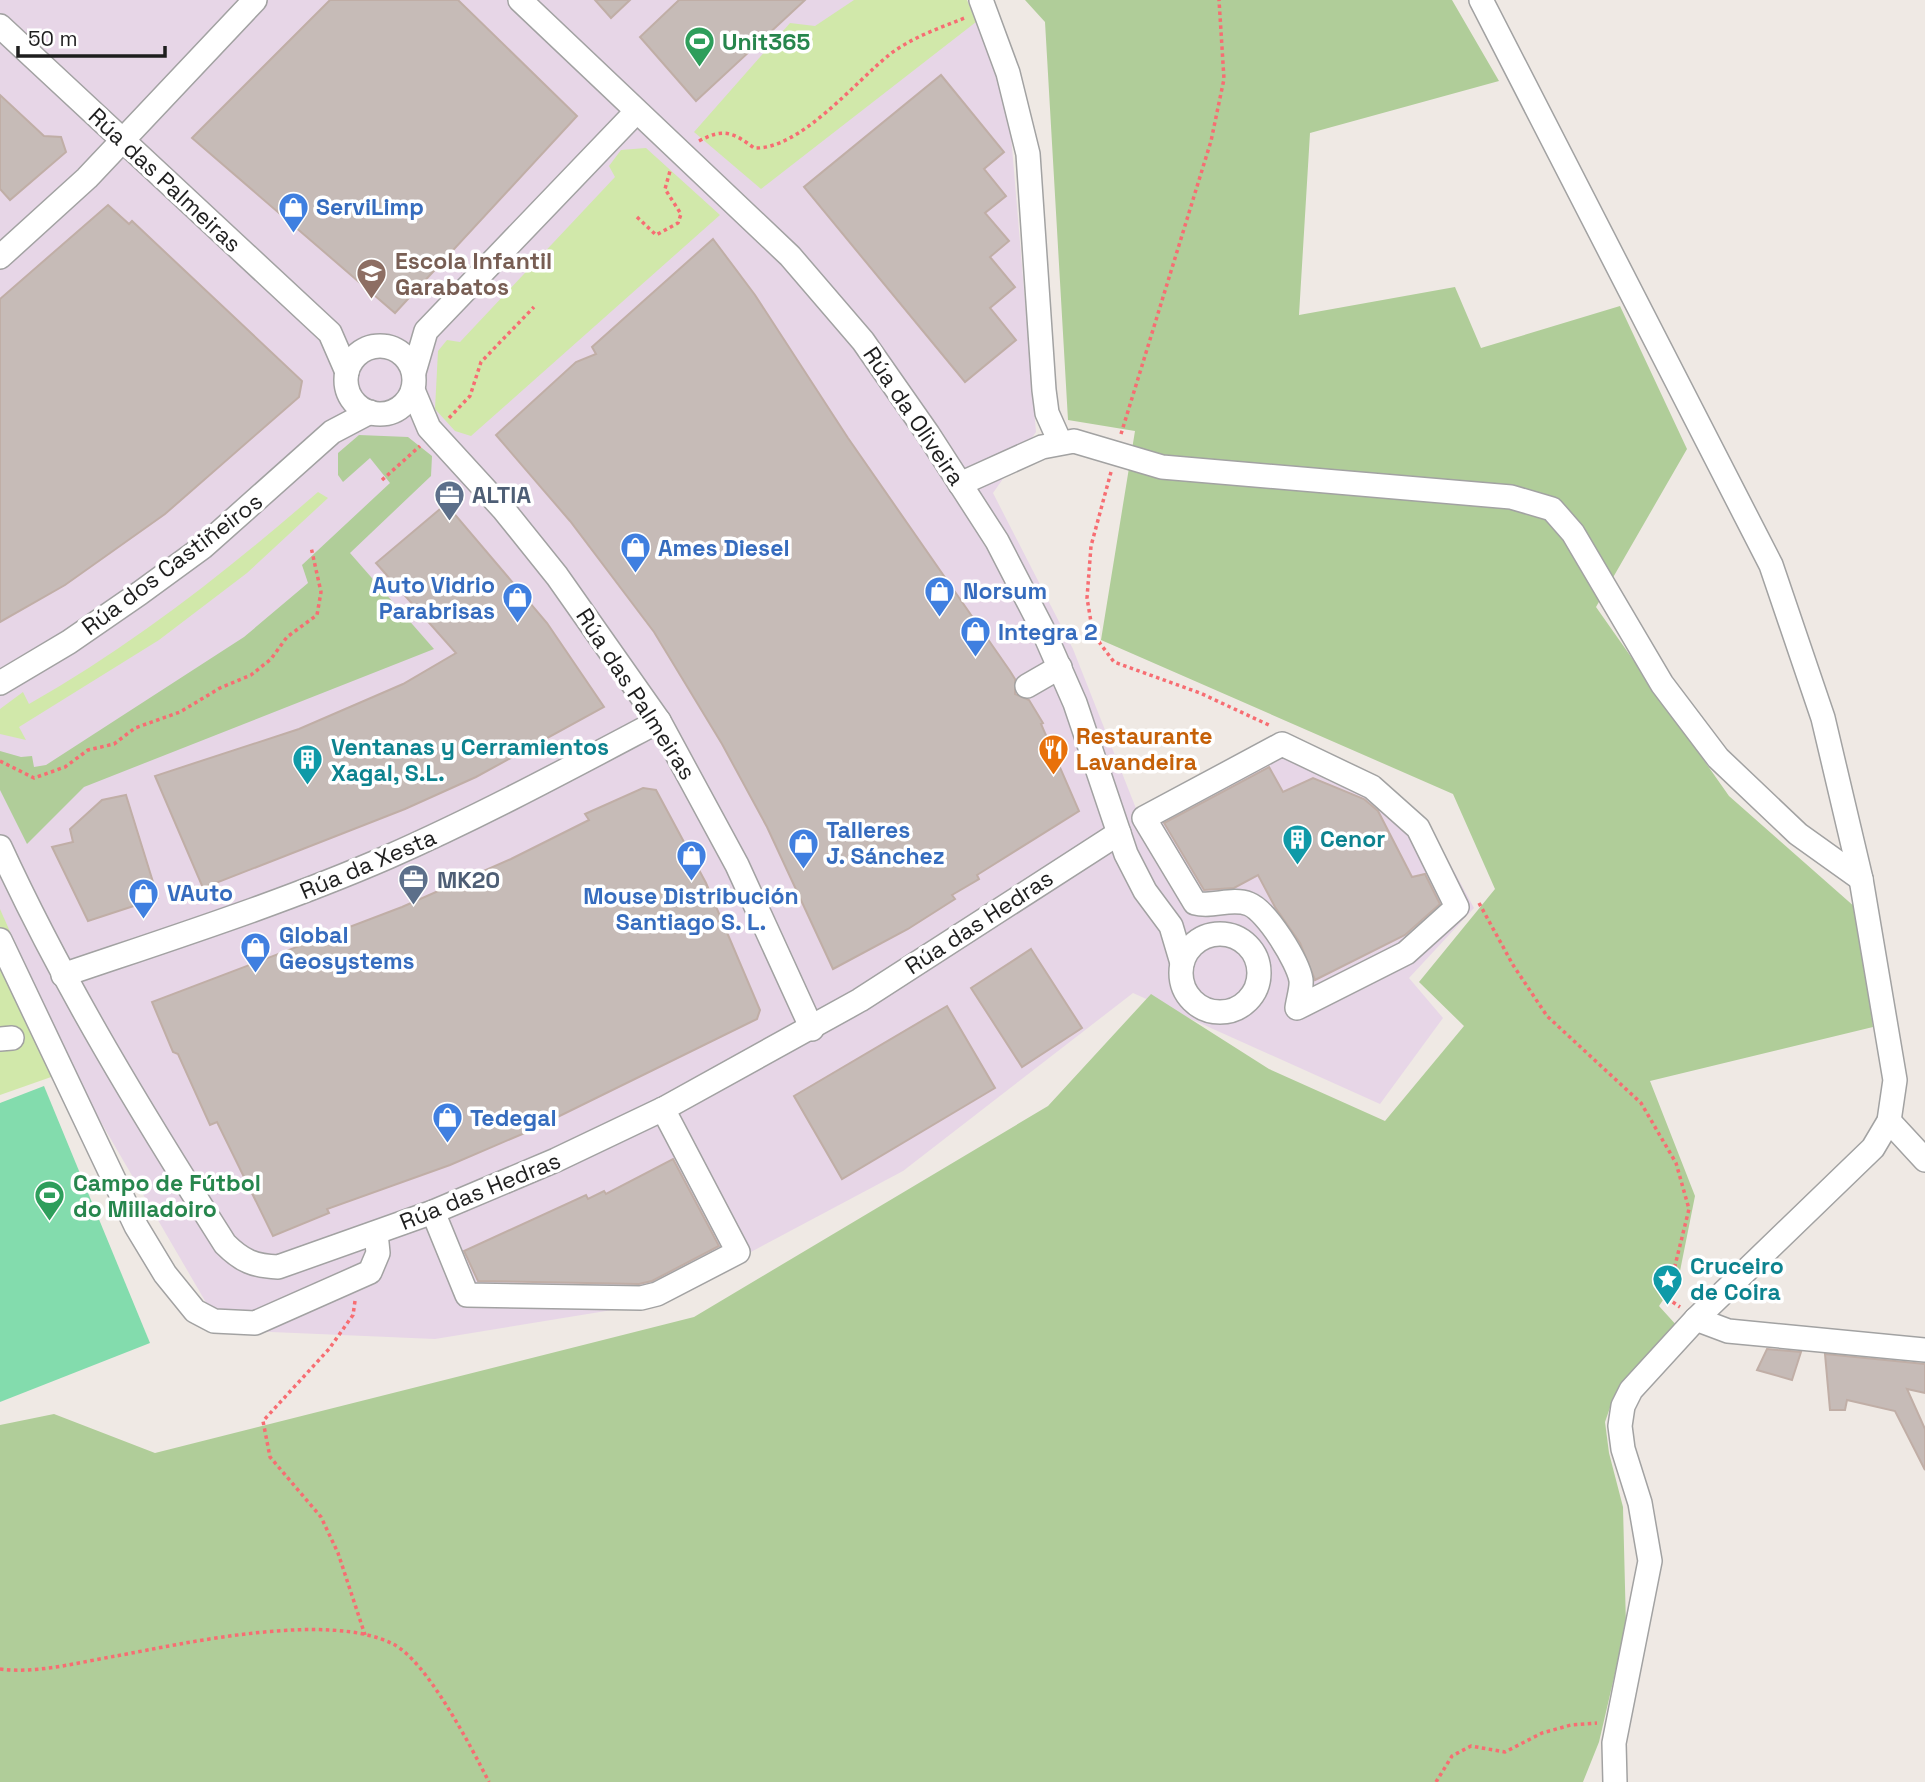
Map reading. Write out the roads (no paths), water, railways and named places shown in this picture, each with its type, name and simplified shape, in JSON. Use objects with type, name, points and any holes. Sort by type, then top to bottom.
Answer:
[{"type":"street","points":[[0,257],[124,141],[255,0]]},
{"type":"street","name":"Rúa da Oliveira","points":[[520,0],[636,112],[740,206],[829,298],[887,374],[997,541],[1060,667],[1091,743],[1119,833],[1145,891],[1171,926],[1182,963],[1184,988],[1202,1008],[1228,1012],[1251,998],[1259,973],[1250,948],[1240,939],[1227,935],[1203,938],[1171,926]]},
{"type":"street","points":[[1481,0],[1771,565],[1823,718],[1861,879],[1895,1080],[1889,1121],[1873,1148],[1696,1319],[1631,1390],[1623,1406],[1620,1426],[1623,1449],[1646,1532],[1650,1561],[1614,1742],[1615,1782]]},
{"type":"street","points":[[983,5],[1008,72],[1028,154],[1044,390],[1047,413],[1060,442]]},
{"type":"street","name":"Rúa das Palmeiras","points":[[0,26],[330,333],[376,347]]},
{"type":"street","points":[[426,331],[413,381],[402,406],[377,413],[352,399],[347,381],[350,363],[376,347],[426,331],[636,112]]},
{"type":"street","name":"Rúa das Palmeiras","points":[[330,333],[347,381]]},
{"type":"street","points":[[376,347],[404,355],[413,381]]},
{"type":"street","name":"Rúa dos Castiñeiros","points":[[332,432],[347,381]]},
{"type":"street","name":"Rúa das Palmeiras","points":[[413,381],[432,432],[504,510],[557,576],[659,721],[737,865],[811,1029]]},
{"type":"street","name":"Rúa das Palmeiras","points":[[377,413],[432,432]]},
{"type":"street","name":"Rúa dos Castiñeiros","points":[[0,683],[69,642],[192,554],[332,432],[377,413]]},
{"type":"street","points":[[960,484],[1060,442],[1074,441],[1162,467],[1511,497],[1552,509],[1573,533],[1662,684],[1718,758],[1798,834],[1861,879]]},
{"type":"street","points":[[1027,686],[1060,667]]},
{"type":"street","name":"Rúa da Xesta","points":[[63,975],[229,919],[388,857],[515,797],[659,721]]},
{"type":"street","points":[[1282,744],[1372,787],[1418,828],[1457,907],[1406,953],[1297,1008],[1301,980],[1267,916],[1249,904],[1229,901],[1205,905],[1195,903],[1175,874],[1144,818],[1282,744]]},
{"type":"street","name":"Rúa das Hedras","points":[[0,848],[63,975],[156,1135],[225,1244],[240,1259],[256,1266],[278,1267],[433,1212],[556,1160],[663,1109],[811,1029],[1119,833]]},
{"type":"street","points":[[1145,891],[1175,874]]},
{"type":"street","points":[[1182,963],[1187,952],[1203,938]]},
{"type":"street","points":[[0,940],[136,1226],[183,1300],[214,1321],[255,1323],[370,1272],[378,1253],[376,1233]]},
{"type":"street","points":[[433,1212],[467,1295],[641,1298],[657,1294],[738,1252],[663,1109]]},
{"type":"street","points":[[1889,1121],[1925,1160]]},
{"type":"street","points":[[1696,1319],[1728,1331],[1925,1350]]},
{"type":"place","name":"Unit365","points":[[699,69]]},
{"type":"place","name":"ServiLimp","points":[[293,234]]},
{"type":"place","name":"Escola Infantil Garabatos","points":[[372,301]]},
{"type":"place","name":"ALTIA","points":[[449,522]]},
{"type":"place","name":"Ames Diesel","points":[[635,575]]},
{"type":"place","name":"Norsum","points":[[940,618]]},
{"type":"place","name":"Auto Vidrio Parabrisas","points":[[518,625]]},
{"type":"place","name":"Integra 2","points":[[975,659]]},
{"type":"place","name":"Restaurante Lavandeira","points":[[1053,776]]},
{"type":"place","name":"Ventanas y Cerramientos Xagal, S.L.","points":[[308,787]]},
{"type":"place","name":"Cenor","points":[[1297,866]]},
{"type":"place","name":"Talleres J. Sánchez","points":[[803,870]]},
{"type":"place","name":"Mouse Distribución Santiago S. L.","points":[[691,882]]},
{"type":"place","name":"MK20","points":[[414,907]]},
{"type":"place","name":"VAuto","points":[[144,920]]},
{"type":"place","name":"Global Geosystems","points":[[256,975]]},
{"type":"place","name":"Tedegal","points":[[447,1145]]},
{"type":"place","name":"Campo de Fútbol do Milladoiro","points":[[50,1223]]},
{"type":"place","name":"Cruceiro de Coira","points":[[1667,1306]]}]
